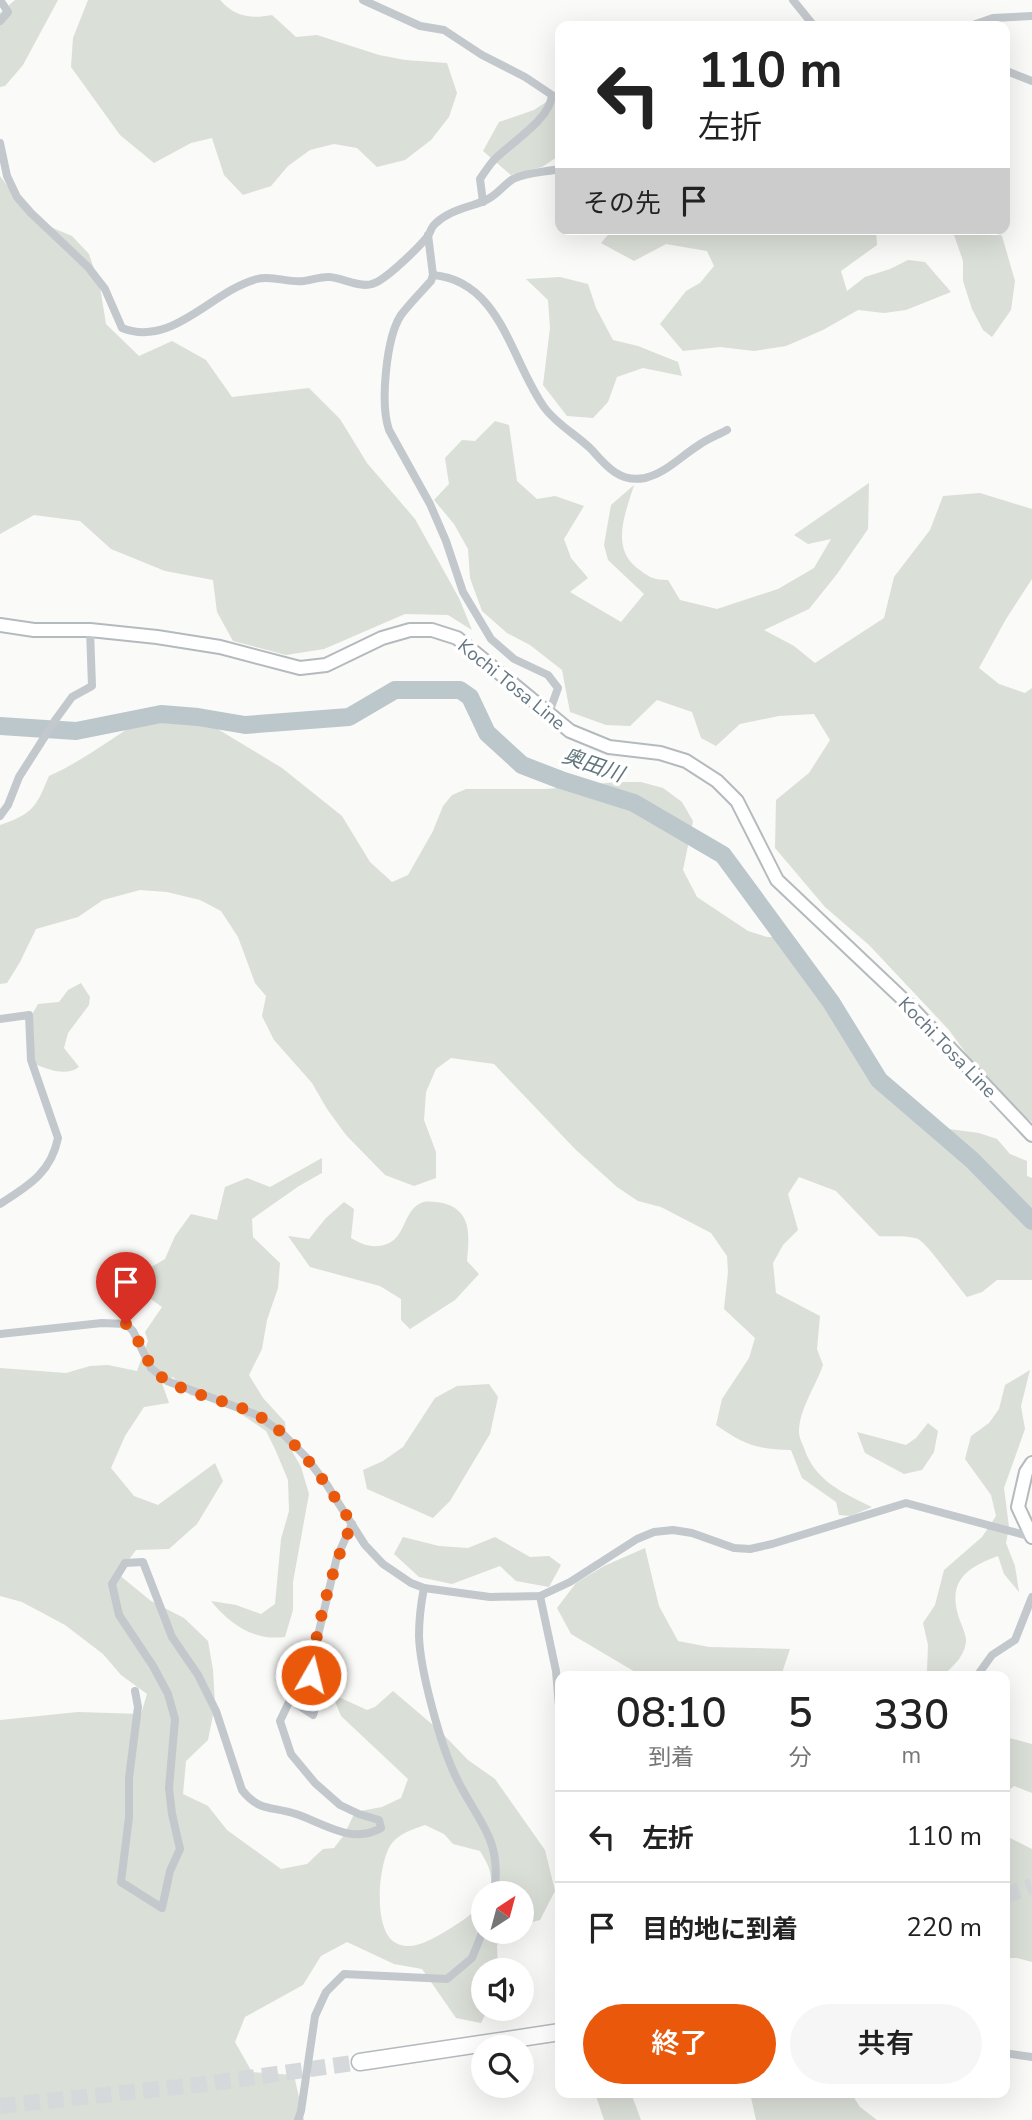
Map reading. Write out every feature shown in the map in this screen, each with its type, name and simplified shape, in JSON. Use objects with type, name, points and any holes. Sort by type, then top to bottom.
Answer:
[{"type":"highway","points":[[360,2062],[555,2033]]},
{"type":"main road","name":"Kochi Tosa Line","points":[[0,625],[34,630],[90,630],[157,636],[220,647],[300,668],[326,665],[382,638],[411,630],[432,630],[457,638],[570,731],[609,747],[660,753],[686,761],[717,780],[737,801],[778,880],[908,1004],[1030,1130]]},
{"type":"main road","points":[[1032,1463],[1026,1472],[1018,1507],[1032,1537]]},
{"type":"street","points":[[0,0],[8,12],[0,21]]},
{"type":"street","points":[[363,0],[420,26],[444,30],[552,95],[552,103],[542,117],[493,161],[480,179],[483,202]]},
{"type":"street","points":[[793,0],[810,21]]},
{"type":"street","points":[[984,21],[1032,16]]},
{"type":"street","points":[[1010,72],[1032,81]]},
{"type":"street","points":[[0,144],[7,176],[17,197],[39,222],[88,267],[105,289],[122,328],[131,332],[155,332],[176,324],[239,286],[257,279],[302,282],[327,276],[370,285],[386,277],[428,235],[440,219],[456,210],[483,202],[499,193],[512,180],[531,173],[555,170]]},
{"type":"street","points":[[428,235],[433,275],[400,317],[394,332],[384,392],[385,419],[439,524],[463,592],[491,639],[514,659],[548,675],[558,688],[550,713]]},
{"type":"street","points":[[433,275],[462,282],[477,291],[496,317],[545,408],[611,470],[625,478],[642,478],[658,473],[699,444],[727,430]]},
{"type":"street","points":[[0,816],[8,805],[19,777],[56,719],[72,697],[92,686],[90,630]]},
{"type":"street","points":[[0,1019],[29,1015],[31,1059],[58,1138],[56,1151],[46,1168],[30,1186],[0,1204]]},
{"type":"street","points":[[0,1334],[102,1322],[126,1324],[133,1331],[151,1368],[167,1381],[257,1415],[282,1433],[306,1457],[365,1545],[383,1564],[411,1583],[424,1588],[490,1597],[540,1596],[570,1582],[637,1539],[654,1532],[673,1530],[692,1533],[734,1548],[750,1549],[906,1503],[1032,1537]]},
{"type":"street","points":[[135,1691],[138,1707],[121,1882],[145,1899],[162,1908],[170,1871],[180,1849],[169,1788],[175,1719],[168,1695],[153,1666],[119,1615],[111,1584],[125,1563],[143,1562],[172,1637],[198,1675],[216,1711],[242,1790],[250,1801],[262,1808],[298,1814],[338,1832],[373,1832],[381,1828],[379,1820],[340,1805],[315,1783],[291,1754],[280,1721],[290,1700],[313,1715],[318,1702],[311,1664],[337,1557],[352,1524]]},
{"type":"street","points":[[424,1588],[419,1637],[421,1658],[439,1730],[454,1773],[494,1845],[498,1870],[496,1881]]},
{"type":"street","points":[[540,1596],[556,1671]]},
{"type":"street","points":[[981,1671],[992,1655],[1015,1640],[1032,1597]]},
{"type":"street","points":[[298,2120],[315,2016],[326,1992],[344,1974],[447,1979],[472,1958],[478,1944]]},
{"type":"street","points":[[1010,2054],[1032,2057]]},
{"type":"shaded area","points":[[15,0],[58,0],[23,65],[5,86],[0,87],[0,13]]},
{"type":"shaded area","points":[[88,0],[220,0],[232,10],[244,15],[272,15],[296,37],[317,35],[379,55],[447,63],[457,93],[449,117],[431,140],[405,160],[377,167],[357,148],[334,144],[310,150],[288,166],[271,186],[243,195],[224,175],[212,138],[191,143],[154,163],[120,135],[71,67],[73,38]]},
{"type":"shaded area","points":[[555,96],[555,158],[542,167],[511,175],[483,151],[499,122],[534,110]]},
{"type":"shaded area","points":[[0,176],[23,207],[41,223],[72,236],[89,254],[100,287],[106,324],[139,356],[172,341],[206,360],[232,397],[309,388],[340,419],[367,463],[415,519],[459,598],[472,630],[448,615],[405,614],[324,649],[286,655],[233,641],[217,612],[213,580],[165,571],[111,549],[80,521],[34,515],[0,534]]},
{"type":"shaded area","points":[[608,235],[876,235],[877,245],[841,271],[847,291],[865,277],[908,260],[925,262],[951,292],[906,310],[884,313],[858,310],[823,330],[786,346],[754,351],[720,347],[683,351],[660,324],[686,291],[700,283],[714,266],[707,251],[666,244],[634,261],[601,243]]},
{"type":"shaded area","points":[[954,235],[1002,236],[1015,281],[1011,310],[992,337],[983,330],[972,309],[963,281],[963,261]]},
{"type":"shaded area","points":[[560,277],[588,284],[596,308],[613,340],[638,346],[678,362],[682,376],[643,368],[617,377],[608,402],[593,418],[567,416],[543,385],[550,328],[548,300],[526,279]]},
{"type":"shaded area","points":[[495,421],[509,425],[517,481],[537,499],[555,496],[584,506],[564,539],[571,558],[588,578],[570,592],[621,622],[644,594],[608,560],[604,545],[611,505],[634,485],[622,529],[624,550],[629,560],[648,576],[668,580],[680,600],[717,609],[778,589],[814,568],[831,539],[808,544],[794,535],[869,483],[868,529],[837,574],[809,609],[764,630],[794,646],[815,663],[884,618],[894,577],[930,530],[943,496],[980,493],[1032,509],[1032,579],[979,668],[999,684],[1025,693],[1032,688],[1032,1122],[999,1099],[949,1030],[869,945],[825,907],[775,848],[776,800],[809,773],[830,740],[814,714],[779,716],[740,724],[716,746],[701,738],[692,712],[657,700],[630,726],[606,725],[570,712],[562,670],[530,645],[507,633],[482,611],[470,578],[468,549],[454,524],[434,500],[449,484],[445,458],[462,440],[475,441]]},
{"type":"shaded area","points":[[145,718],[194,718],[216,728],[282,768],[342,816],[370,862],[392,882],[408,875],[433,831],[443,806],[452,795],[466,789],[546,789],[617,782],[641,782],[663,788],[682,802],[693,821],[683,870],[697,897],[748,931],[767,937],[790,937],[808,969],[839,1013],[865,1065],[895,1097],[949,1129],[979,1133],[997,1139],[1010,1154],[1027,1161],[1027,1176],[1032,1178],[1032,1280],[997,1280],[982,1292],[967,1297],[922,1242],[909,1237],[879,1236],[836,1191],[799,1177],[788,1194],[798,1230],[783,1245],[773,1263],[776,1293],[820,1316],[817,1349],[823,1365],[802,1415],[800,1436],[815,1469],[831,1485],[872,1507],[851,1516],[839,1515],[836,1502],[802,1478],[791,1450],[751,1445],[716,1425],[722,1399],[749,1358],[755,1338],[724,1309],[727,1256],[711,1233],[661,1207],[638,1201],[617,1187],[576,1150],[494,1064],[451,1058],[436,1069],[426,1092],[424,1120],[436,1152],[436,1178],[414,1186],[385,1175],[346,1135],[312,1083],[274,1040],[262,1016],[266,996],[255,983],[238,937],[221,911],[200,900],[167,892],[140,890],[103,900],[78,917],[36,929],[7,983],[0,984],[0,825],[20,817],[32,808],[49,776]]},
{"type":"shaded area","points":[[81,983],[90,997],[89,1005],[68,1033],[64,1048],[79,1067],[62,1072],[32,1063],[30,1018],[38,1004],[59,1002],[68,990]]},
{"type":"shaded area","points":[[322,1158],[322,1173],[252,1219],[253,1237],[280,1263],[278,1288],[267,1320],[262,1349],[249,1375],[263,1398],[285,1422],[287,1442],[301,1467],[309,1494],[293,1582],[293,1610],[285,1637],[273,1638],[243,1629],[226,1617],[211,1601],[236,1605],[261,1614],[275,1604],[281,1539],[289,1511],[288,1480],[266,1431],[225,1403],[190,1395],[173,1377],[162,1383],[169,1403],[144,1407],[125,1436],[111,1468],[134,1496],[158,1505],[215,1463],[223,1481],[197,1524],[169,1549],[136,1550],[118,1574],[151,1601],[184,1618],[208,1641],[215,1705],[208,1740],[186,1761],[183,1794],[208,1806],[227,1830],[281,1869],[307,1864],[323,1849],[334,1848],[355,1812],[382,1807],[401,1798],[408,1779],[341,1716],[332,1694],[367,1710],[375,1707],[393,1691],[440,1731],[468,1760],[495,1779],[545,1850],[555,1891],[540,1920],[534,1922],[534,1881],[491,1881],[490,1872],[480,1851],[453,1844],[444,1834],[425,1825],[395,1840],[387,1852],[381,1879],[380,1911],[388,1936],[402,1945],[415,1945],[446,1931],[471,1914],[471,1944],[498,1944],[498,1958],[471,1958],[471,2021],[456,2018],[422,1969],[394,1964],[347,1942],[321,1956],[303,1985],[245,2017],[235,2042],[252,2072],[294,2075],[304,2120],[0,2120],[0,1720],[78,1712],[141,1714],[147,1694],[121,1675],[103,1654],[65,1625],[22,1602],[0,1596],[0,1368],[66,1373],[90,1366],[108,1365],[137,1371],[148,1341],[145,1332],[162,1307],[134,1287],[148,1269],[165,1259],[175,1236],[191,1214],[217,1220],[225,1187],[247,1178],[270,1187]]},
{"type":"shaded area","points":[[344,1202],[354,1209],[351,1238],[373,1246],[393,1241],[411,1212],[421,1203],[443,1203],[453,1207],[460,1212],[467,1226],[467,1261],[479,1274],[455,1300],[410,1329],[401,1320],[401,1299],[380,1286],[310,1267],[288,1236],[309,1239]]},
{"type":"shaded area","points":[[1030,1370],[1021,1406],[1025,1429],[1004,1488],[1009,1527],[1006,1543],[1015,1566],[1019,1592],[1004,1574],[998,1556],[978,1565],[963,1576],[956,1593],[958,1615],[966,1641],[961,1657],[948,1671],[927,1671],[928,1645],[923,1623],[935,1605],[944,1570],[982,1537],[996,1516],[991,1495],[965,1459],[971,1436],[989,1423],[999,1409],[1005,1385]]},
{"type":"shaded area","points":[[489,1384],[498,1397],[490,1434],[450,1501],[433,1518],[367,1489],[363,1470],[383,1461],[403,1447],[435,1398],[457,1386]]},
{"type":"shaded area","points":[[928,1423],[938,1431],[934,1452],[922,1470],[904,1474],[865,1453],[857,1432],[906,1445],[916,1438]]},
{"type":"shaded area","points":[[403,1537],[439,1546],[468,1548],[495,1537],[530,1557],[549,1556],[561,1565],[549,1587],[516,1581],[500,1566],[452,1584],[419,1577],[394,1554]]},
{"type":"shaded area","points":[[645,1548],[659,1606],[678,1641],[709,1647],[790,1649],[783,1671],[634,1671],[571,1634],[557,1608],[576,1583],[604,1566]]},
{"type":"shaded area","points":[[1010,1738],[1032,1744],[1032,1793],[1014,1786],[1010,1790]]},
{"type":"shaded area","points":[[1010,1838],[1032,1849],[1032,1962],[1010,1958]]},
{"type":"shaded area","points":[[597,2098],[633,2098],[641,2120],[604,2120]]},
{"type":"shaded area","points":[[751,2098],[854,2098],[860,2107],[877,2120],[756,2120]]},
{"type":"waterway","name":"奥田川","points":[[0,726],[76,731],[161,714],[245,725],[349,717],[395,690],[460,690],[470,697],[487,733],[522,765],[634,803],[723,855],[831,1002],[879,1080],[972,1160],[1032,1221]]},
{"type":"tunnel","points":[[1010,1894],[1032,1886]]},
{"type":"tunnel","points":[[0,2106],[206,2084],[360,2062]]},
{"type":"route","points":[[126,1324],[133,1331],[151,1368],[167,1381],[257,1415],[282,1433],[306,1457],[352,1524],[337,1557],[326,1597],[311,1675]]}]
